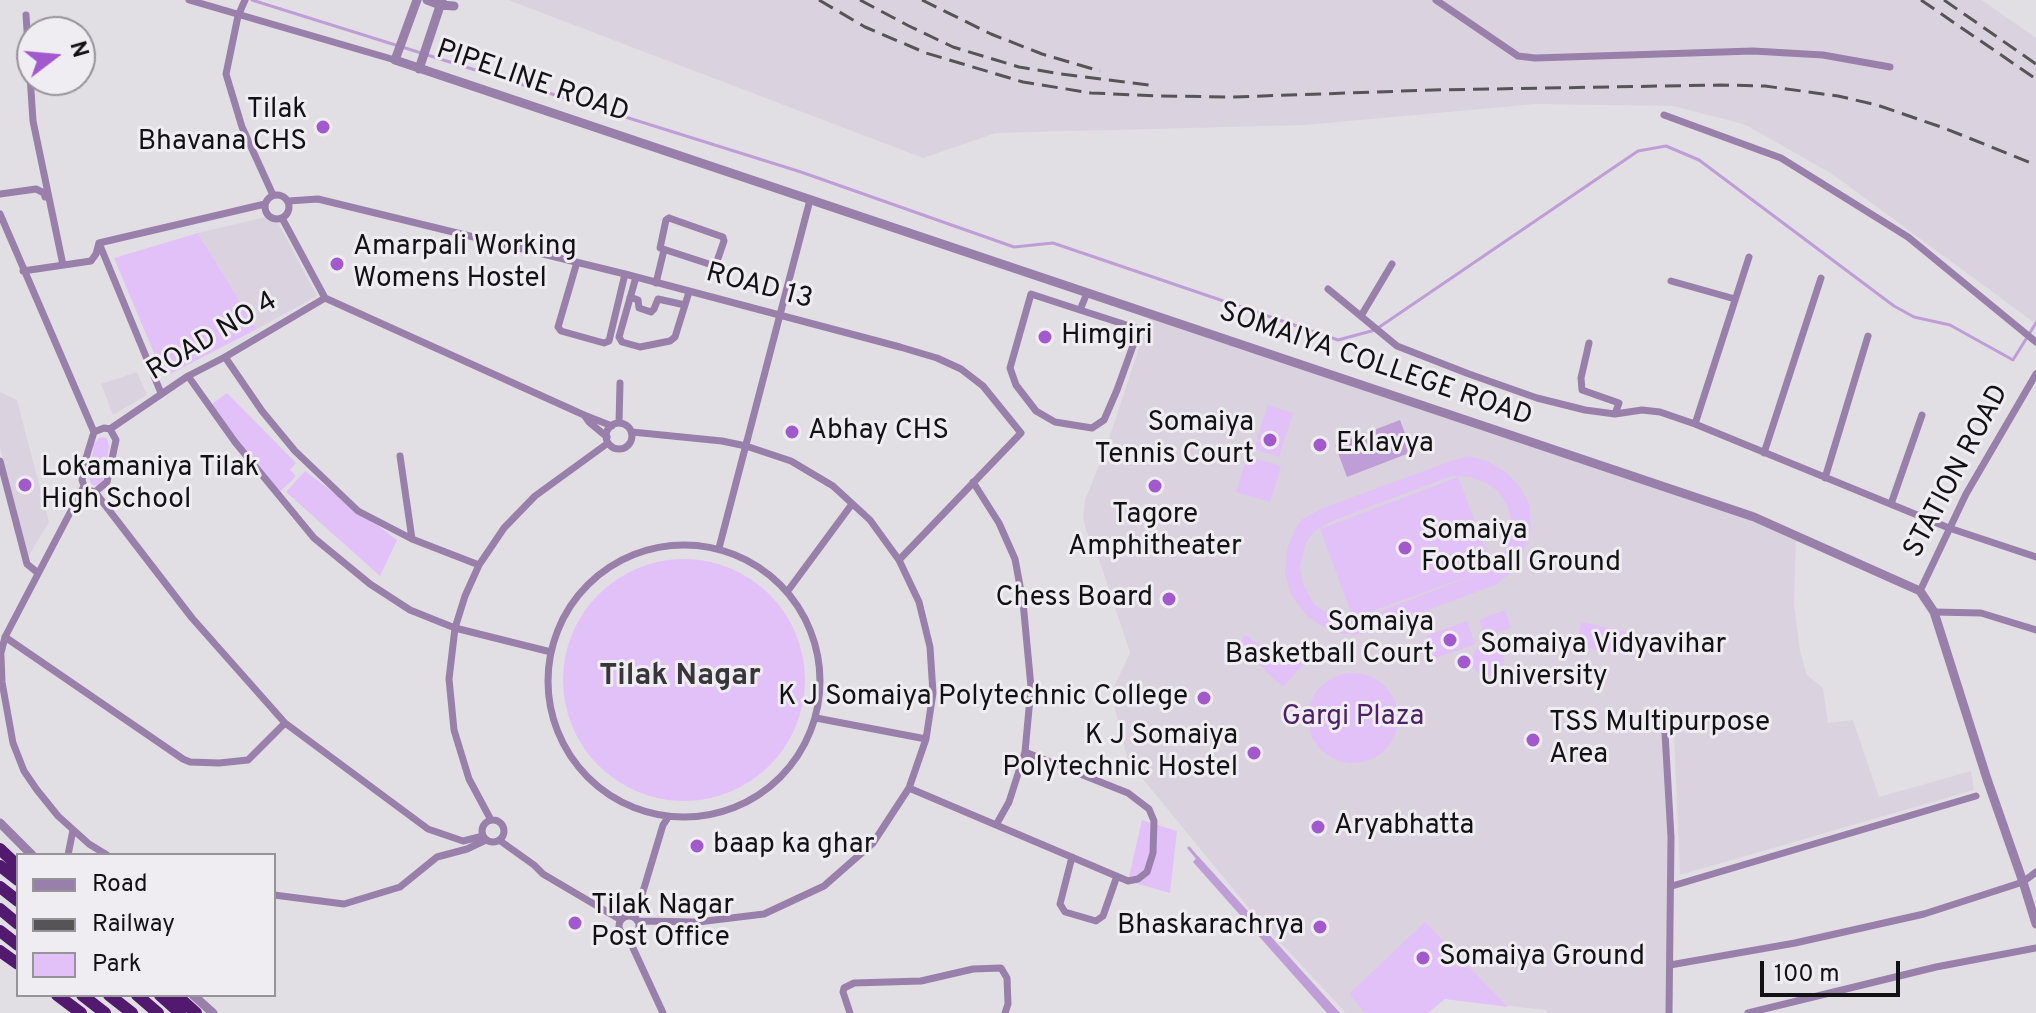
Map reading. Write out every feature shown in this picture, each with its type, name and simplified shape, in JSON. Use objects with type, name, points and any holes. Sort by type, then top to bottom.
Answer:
[{"type":"highway","points":[[0,849],[16,864]]},
{"type":"highway","points":[[0,866],[16,878]]},
{"type":"highway","points":[[0,887],[16,899]]},
{"type":"highway","points":[[0,909],[16,922]]},
{"type":"highway","points":[[0,931],[16,943]]},
{"type":"highway","points":[[60,997],[81,1013]]},
{"type":"highway","points":[[85,997],[105,1013]]},
{"type":"highway","points":[[112,997],[132,1013]]},
{"type":"highway","points":[[139,997],[158,1013]]},
{"type":"highway","points":[[162,997],[180,1013]]},
{"type":"highway","points":[[178,997],[196,1013]]},
{"type":"street","name":"PIPELINE ROAD","points":[[189,0],[395,60],[810,200]]},
{"type":"street","points":[[245,0],[226,74],[242,127],[273,195]]},
{"type":"street","points":[[395,60],[417,0]]},
{"type":"street","points":[[419,69],[447,3],[427,0]]},
{"type":"street","points":[[1436,0],[1518,56],[1753,51],[1823,55],[1890,67]]},
{"type":"street","points":[[26,15],[33,121],[61,266]]},
{"type":"street","points":[[1664,115],[1781,158],[1908,237],[2036,342]]},
{"type":"street","points":[[0,194],[36,189],[44,193],[61,266]]},
{"type":"street","points":[[265,204],[265,213],[275,219],[288,213],[288,201],[273,195]]},
{"type":"street","points":[[99,243],[265,204],[273,195]]},
{"type":"street","name":"ROAD 13","points":[[288,201],[318,199],[577,262],[937,358],[961,369],[983,386],[1021,433],[899,560]]},
{"type":"street","points":[[719,548],[810,200]]},
{"type":"street","name":"SOMAIYA COLLEGE ROAD","points":[[810,200],[1754,517],[1920,591]]},
{"type":"street","points":[[0,214],[94,432],[86,458],[82,480],[84,486],[95,492],[192,618],[285,723],[428,829],[463,841],[484,838],[492,843],[503,835],[503,827],[491,820],[469,779],[454,730],[449,679],[455,628],[479,565],[504,528],[535,496],[608,440]]},
{"type":"street","points":[[282,218],[325,298],[584,415],[626,425],[632,432],[722,441],[791,461],[833,486],[870,520],[899,560],[919,602],[930,647],[933,693],[926,739],[909,788],[873,843],[824,886],[764,914],[698,922],[636,920],[629,916],[621,920]]},
{"type":"street","points":[[669,218],[721,235],[724,239],[714,265],[664,250],[659,246],[669,218]]},
{"type":"street","points":[[23,271],[91,261],[99,243]]},
{"type":"street","points":[[99,243],[161,393]]},
{"type":"street","points":[[656,283],[664,250]]},
{"type":"street","points":[[1695,424],[1749,257]]},
{"type":"street","points":[[577,262],[558,327],[561,331],[604,343],[609,341],[625,274]]},
{"type":"street","points":[[1364,318],[1392,264]]},
{"type":"street","points":[[1037,275],[1010,368],[1016,385],[1036,411],[1055,422],[1092,428],[1104,420],[1144,312]]},
{"type":"street","points":[[636,277],[619,337],[622,342],[644,347],[673,339],[689,292]]},
{"type":"street","points":[[1764,453],[1821,278]]},
{"type":"street","points":[[1671,281],[1735,299]]},
{"type":"street","points":[[1328,289],[1397,346],[1482,379],[1585,410],[1615,414],[1642,410],[1660,412],[1949,528],[2036,557]]},
{"type":"street","points":[[1080,310],[1087,293]]},
{"type":"street","points":[[1031,294],[1139,329]]},
{"type":"street","points":[[630,297],[638,300],[639,308],[651,312],[658,299],[685,305]]},
{"type":"street","name":"ROAD NO 4","points":[[94,432],[110,429],[188,376],[325,298]]},
{"type":"street","points":[[1825,478],[1868,336]]},
{"type":"street","points":[[1589,343],[1581,378],[1582,390],[1619,403],[1615,414]]},
{"type":"street","points":[[225,357],[262,411],[295,451],[358,511],[412,539],[479,565]]},
{"type":"street","name":"STATION ROAD","points":[[1920,591],[1966,494],[2036,374]]},
{"type":"street","points":[[188,376],[235,442],[314,538],[370,584],[410,610],[455,628],[551,652]]},
{"type":"street","points":[[608,440],[607,432],[615,424],[620,383]]},
{"type":"street","points":[[584,415],[615,448],[630,444],[632,432]]},
{"type":"street","points":[[1891,504],[1922,415]]},
{"type":"street","points":[[95,492],[107,482],[116,440],[110,429]]},
{"type":"street","points":[[400,456],[412,539]]},
{"type":"street","points":[[0,461],[27,564],[38,573]]},
{"type":"street","points":[[973,482],[999,523],[1015,559],[1023,602],[1031,687],[1025,752],[1009,802],[996,825]]},
{"type":"street","points":[[84,486],[5,637],[0,656],[13,743],[24,771],[58,816],[104,853]]},
{"type":"street","points":[[787,592],[852,504]]},
{"type":"street","points":[[683,543],[719,548],[758,566],[787,592],[812,632],[820,675],[816,718],[799,754],[773,784],[740,806],[701,816],[667,819],[620,801],[585,774],[561,738],[549,696],[551,652],[563,617],[584,587],[613,564],[646,549],[683,543]]},
{"type":"street","points":[[1920,591],[1934,612],[2036,924]]},
{"type":"street","points":[[1934,612],[1981,613],[2036,630]]},
{"type":"street","points":[[5,637],[190,762],[248,760],[285,723]]},
{"type":"street","points":[[816,718],[926,739]]},
{"type":"street","points":[[1665,733],[1672,886],[1669,1013]]},
{"type":"street","points":[[909,788],[1128,881],[1138,879],[1147,872],[1151,863],[1154,821],[1149,809],[1128,793],[1025,752]]},
{"type":"street","points":[[1672,886],[1976,796]]},
{"type":"street","points":[[627,935],[633,935],[638,930],[636,920],[667,819]]},
{"type":"street","points":[[484,838],[482,827],[491,820]]},
{"type":"street","points":[[0,823],[30,853]]},
{"type":"street","points":[[68,853],[73,830]]},
{"type":"street","points":[[276,895],[344,904],[400,887],[437,857],[467,849],[484,838]]},
{"type":"street","points":[[499,840],[543,874],[621,920]]},
{"type":"street","points":[[1072,857],[1060,904],[1065,912],[1096,921],[1103,916],[1117,876]]},
{"type":"street","points":[[1670,965],[1795,943],[1924,914],[2023,882],[2036,872]]},
{"type":"street","points":[[621,920],[620,929],[627,935],[663,1013]]},
{"type":"street","points":[[1748,1013],[1936,967],[2036,948]]},
{"type":"street","points":[[850,1013],[843,992],[844,988],[854,983],[921,981],[973,969],[1001,968],[1007,978],[1008,1004],[1005,1013]]},
{"type":"street","points":[[653,995],[656,1013]]},
{"type":"street","points":[[195,997],[213,1013]]},
{"type":"shaded area","points":[[508,0],[1982,0],[2036,38],[2036,324],[1832,174],[1746,125],[1674,106],[1537,104],[1305,125],[996,133],[923,158]]},
{"type":"shaded area","points":[[274,215],[317,296],[257,329],[198,233]]},
{"type":"shaded area","name":"Somaiya Vidyavihar University","points":[[1150,315],[1752,519],[1796,539],[1794,605],[1800,651],[1807,675],[1823,688],[1828,723],[1853,720],[1879,797],[1971,771],[1974,790],[1680,875],[1674,735],[1662,732],[1669,837],[1668,1013],[1548,1013],[1546,1010],[1445,999],[1428,1013],[1346,1013],[1252,912],[1128,761],[1111,693],[1130,653],[1083,518],[1085,500]]},
{"type":"shaded area","points":[[137,372],[147,395],[113,415],[101,384]]},
{"type":"shaded area","name":"Lokamaniya Tilak High School","points":[[0,392],[17,400],[49,522],[28,557],[0,448]]},
{"type":"shaded area","points":[[1400,420],[1412,452],[1347,477],[1335,445]]},
{"type":"shaded area","points":[[1198,856],[1340,1013],[1327,1013],[1193,862]]},
{"type":"green space","points":[[198,233],[257,329],[164,377],[114,258]]},
{"type":"green space","points":[[227,393],[296,463],[290,470],[296,476],[279,493],[209,406]]},
{"type":"green space","name":"Somaiya Tennis Court","points":[[1268,405],[1293,413],[1279,457],[1254,449]]},
{"type":"green space","points":[[100,437],[107,438],[109,447],[103,482],[98,486],[91,484],[89,477],[94,444]]},
{"type":"green space","points":[[1247,456],[1281,466],[1270,502],[1236,492]]},
{"type":"green space","points":[[1469,456],[1487,461],[1506,472],[1520,487],[1529,504],[1531,528],[1528,540],[1509,574],[1495,585],[1363,634],[1337,633],[1307,616],[1291,595],[1285,573],[1287,548],[1301,520],[1323,508]],"holes":[[[1452,476],[1470,477],[1498,491],[1507,505],[1512,522],[1504,553],[1492,566],[1458,477],[1320,529],[1353,618],[1489,569],[1361,619],[1337,618],[1314,604],[1303,584],[1300,567],[1306,542],[1314,532],[1332,521]]]},
{"type":"green space","points":[[305,471],[397,540],[380,576],[286,492]]},
{"type":"green space","points":[[684,559],[730,568],[769,595],[796,634],[805,680],[796,726],[769,765],[730,792],[684,801],[638,792],[599,765],[572,726],[563,680],[572,634],[599,595],[638,568]]},
{"type":"green space","points":[[1505,610],[1511,628],[1485,637],[1479,620]]},
{"type":"green space","name":"Somaiya Basketball Court","points":[[1467,621],[1475,644],[1434,659],[1426,636]]},
{"type":"green space","points":[[1581,622],[1632,633],[1628,656],[1577,646]]},
{"type":"green space","points":[[1244,636],[1260,644],[1301,652],[1310,657],[1283,687],[1238,645]]},
{"type":"green space","points":[[1488,644],[1499,649],[1504,660],[1499,671],[1488,676],[1477,671],[1472,660],[1477,649]]},
{"type":"green space","name":"Gargi Plaza","points":[[1353,673],[1370,676],[1385,686],[1395,701],[1398,718],[1395,735],[1385,750],[1370,760],[1353,763],[1336,760],[1321,750],[1311,735],[1308,718],[1311,701],[1321,686],[1336,676]]},
{"type":"green space","points":[[1142,820],[1177,831],[1170,893],[1128,881]]},
{"type":"green space","name":"Somaiya Ground","points":[[1425,922],[1508,1007],[1445,999],[1428,1013],[1365,1013],[1349,994]]},
{"type":"waterway","points":[[252,0],[801,172],[1014,247],[1053,243],[1338,340],[1375,330],[1638,151],[1666,146],[1699,160],[1894,306],[1914,317],[1950,325],[2013,360],[2036,323]]},
{"type":"waterway","points":[[1189,848],[1199,860]]},
{"type":"railway","points":[[819,0],[865,27],[926,53],[1023,82],[1091,93],[1234,97],[1433,90],[1765,86],[1877,105],[2036,165]]},
{"type":"railway","points":[[860,0],[953,47],[1019,67],[1149,85]]},
{"type":"railway","points":[[922,0],[991,34],[1042,54],[1100,71]]},
{"type":"railway","points":[[1921,0],[2036,79]]},
{"type":"railway","points":[[1944,0],[2036,64]]},
{"type":"place","name":"Tilak Bhavana CHS","points":[[323,127]]},
{"type":"place","name":"Amarpali Working Womens Hostel","points":[[337,264]]},
{"type":"place","name":"Himgiri","points":[[1045,337]]},
{"type":"place","name":"Abhay CHS","points":[[792,432]]},
{"type":"place","name":"Somaiya Tennis Court","points":[[1270,440]]},
{"type":"place","name":"Eklavya","points":[[1320,445]]},
{"type":"place","name":"Lokamaniya Tilak High School","points":[[25,485]]},
{"type":"place","name":"Tagore Amphitheater","points":[[1155,486]]},
{"type":"place","name":"Somaiya Football Ground","points":[[1405,548]]},
{"type":"place","name":"Chess Board","points":[[1169,599]]},
{"type":"place","name":"Somaiya Basketball Court","points":[[1450,640]]},
{"type":"place","name":"Somaiya Vidyavihar University","points":[[1464,662]]},
{"type":"place","name":"K J Somaiya Polytechnic College","points":[[1204,698]]},
{"type":"place","name":"TSS Multipurpose Area","points":[[1533,740]]},
{"type":"place","name":"K J Somaiya Polytechnic Hostel","points":[[1254,753]]},
{"type":"place","name":"Aryabhatta","points":[[1318,827]]},
{"type":"place","name":"baap ka ghar","points":[[697,846]]},
{"type":"place","name":"Tilak Nagar Post Office","points":[[575,923]]},
{"type":"place","name":"Bhaskarachrya","points":[[1320,927]]},
{"type":"place","name":"Somaiya Ground","points":[[1423,958]]},
{"type":"district","name":"Tilak Nagar","points":[[680,678]]}]
